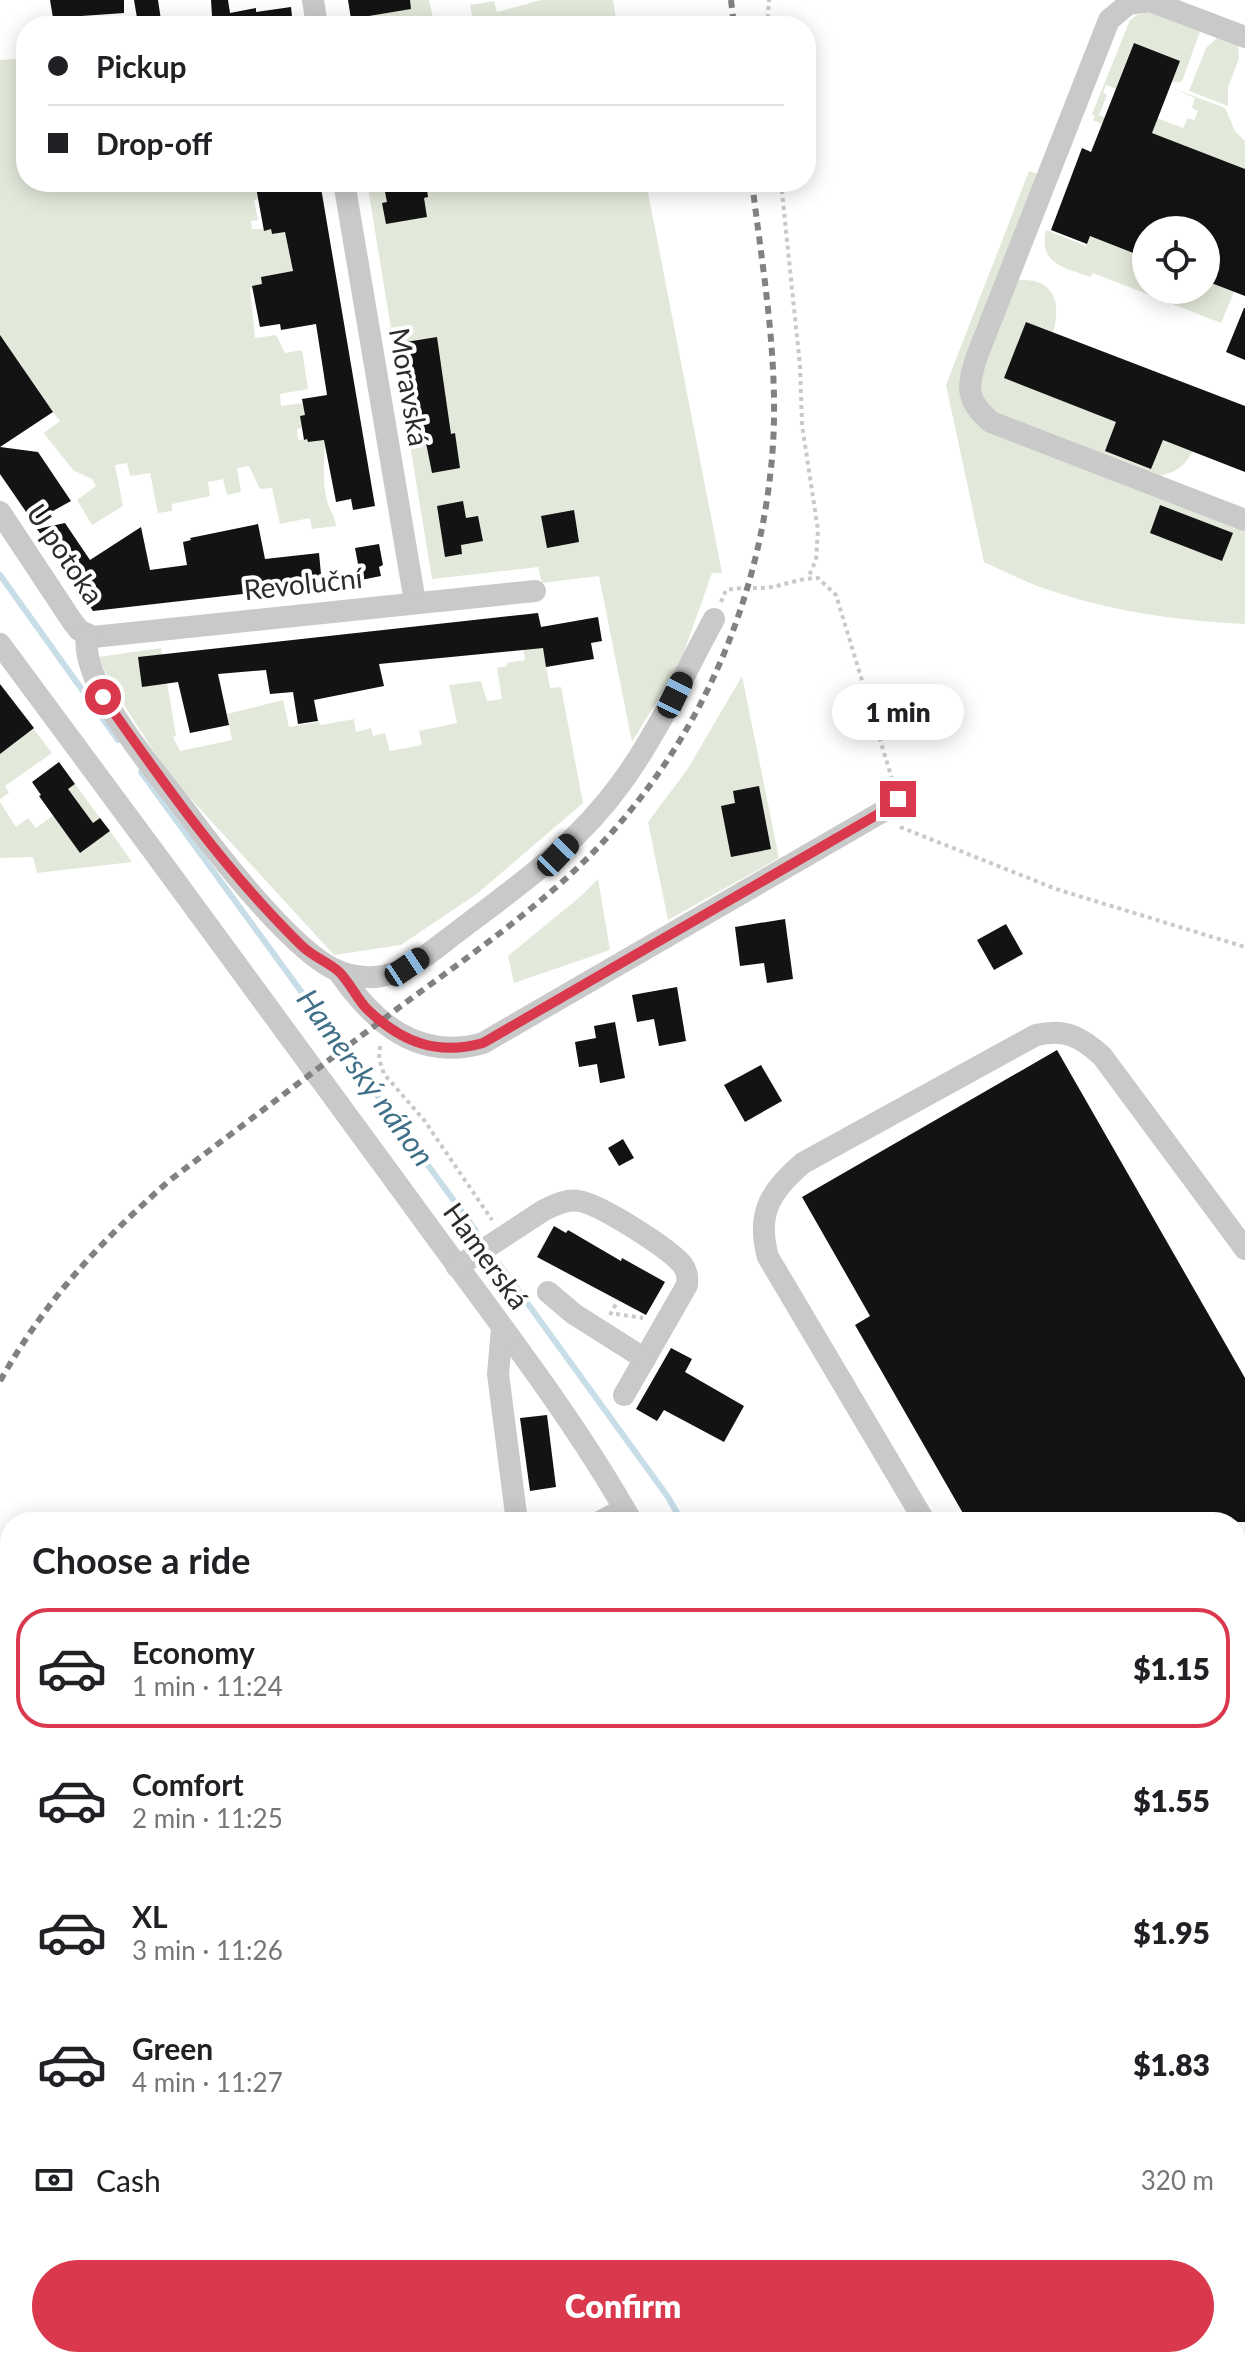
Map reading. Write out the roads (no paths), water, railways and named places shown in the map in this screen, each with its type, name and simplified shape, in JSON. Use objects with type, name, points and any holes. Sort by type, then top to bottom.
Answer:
[{"type":"street","points":[[1245,37],[1150,1],[1128,4],[1109,20],[982,342],[969,387],[975,405],[991,422],[1245,520]]},
{"type":"street","name":"Moravská","points":[[346,192],[415,602]]},
{"type":"street","name":"U potoka","points":[[0,512],[83,632]]},
{"type":"street","name":"Revoluční","points":[[83,632],[103,636],[535,591]]},
{"type":"street","points":[[338,971],[375,977],[393,974],[407,967],[558,855],[620,785],[644,751],[714,619]]},
{"type":"street","points":[[83,632],[85,648],[103,697],[199,829],[304,948],[338,971],[367,1009],[407,1038],[438,1049],[460,1049],[483,1043],[892,804]]},
{"type":"street","name":"Hamerská","points":[[0,644],[277,1018],[570,1423],[626,1512]]},
{"type":"street","points":[[919,1512],[768,1257],[762,1235],[765,1213],[774,1192],[803,1163],[1036,1035],[1062,1032],[1077,1035],[1102,1056],[1245,1249]]},
{"type":"street","points":[[457,1267],[544,1210],[566,1201],[581,1201],[608,1213],[677,1259],[688,1278],[684,1293],[624,1395]]},
{"type":"street","points":[[548,1292],[574,1314],[645,1359]]},
{"type":"street","points":[[502,1329],[498,1374],[516,1512]]},
{"type":"waterway","name":"Hamerský náhon","points":[[0,575],[118,740]]},
{"type":"waterway","name":"Hamerský náhon","points":[[141,772],[476,1231]]},
{"type":"waterway","name":"Hamerský náhon","points":[[499,1264],[676,1512]]},
{"type":"railway","points":[[731,0],[733,16]]},
{"type":"railway","points":[[0,1381],[56,1297],[97,1250],[144,1204],[170,1180],[547,895],[594,852],[635,804],[672,753],[703,699],[729,642],[749,582],[763,521],[772,458],[774,389],[753,192]]}]
